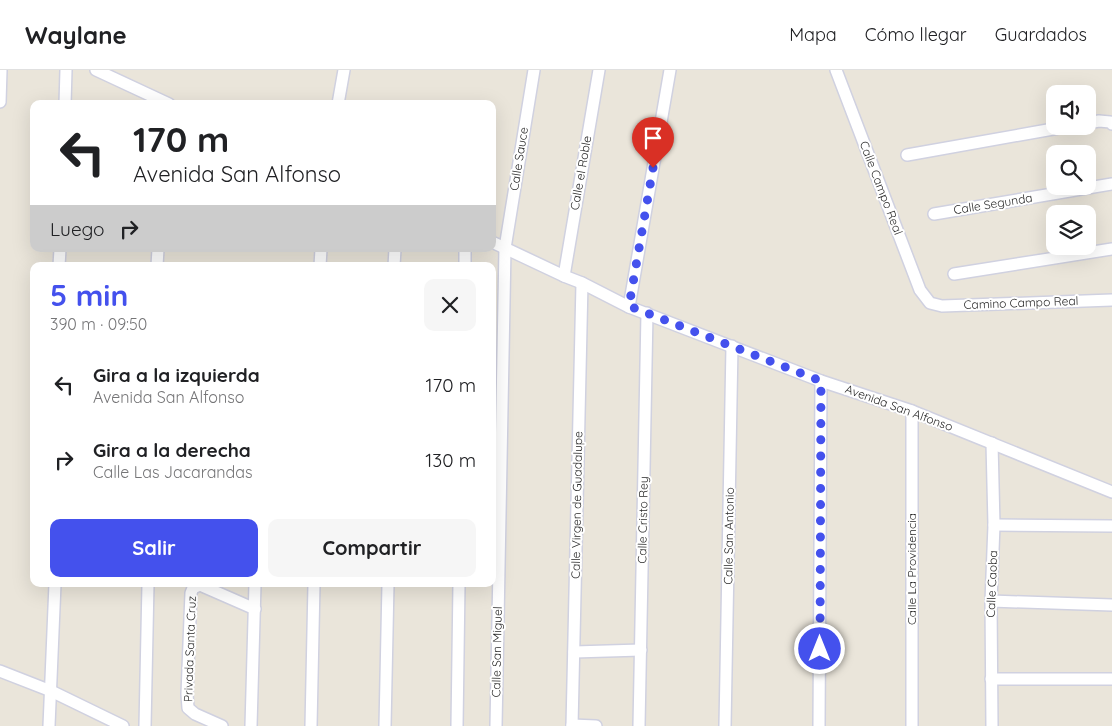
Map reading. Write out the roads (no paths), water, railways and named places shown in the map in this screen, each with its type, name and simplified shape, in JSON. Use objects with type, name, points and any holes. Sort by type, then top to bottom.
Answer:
[{"type":"street","points":[[0,102],[1,70]]},
{"type":"street","points":[[65,100],[66,70]]},
{"type":"street","points":[[339,100],[344,70]]},
{"type":"street","name":"Calle Sauce","points":[[505,248],[534,70]]},
{"type":"street","name":"Calle el Roble","points":[[564,276],[599,70]]},
{"type":"street","points":[[629,306],[670,70]]},
{"type":"street","name":"Calle Campo Real","points":[[836,70],[920,290],[930,304]]},
{"type":"street","points":[[100,71],[158,100]]},
{"type":"street","points":[[1096,122],[1111,123]]},
{"type":"street","points":[[906,155],[1046,130]]},
{"type":"street","name":"Calle Segunda","points":[[934,214],[1112,184]]},
{"type":"street","name":"Avenida San Alfonso","points":[[496,244],[647,314],[821,381],[912,412],[1112,492]]},
{"type":"street","name":"Calle San Miguel","points":[[496,726],[505,248]]},
{"type":"street","points":[[954,274],[1112,250]]},
{"type":"street","name":"Calle Virgen de Guadalupe","points":[[572,725],[582,283]]},
{"type":"street","name":"Camino Campo Real","points":[[930,304],[942,306],[1112,300]]},
{"type":"street","name":"Calle Cristo Rey","points":[[639,726],[647,314]]},
{"type":"street","name":"Calle San Antonio","points":[[725,726],[732,346]]},
{"type":"street","points":[[819,726],[821,381]]},
{"type":"street","name":"Calle La Providencia","points":[[912,412],[912,726]]},
{"type":"street","name":"Calle Caoba","points":[[992,443],[994,525],[991,601],[992,726]]},
{"type":"street","points":[[994,525],[1112,526]]},
{"type":"street","points":[[48,726],[55,587]]},
{"type":"street","points":[[145,726],[148,587]]},
{"type":"street","name":"Privada Santa Cruz","points":[[195,587],[191,593],[188,708],[195,714],[222,726]]},
{"type":"street","name":"Privada Santa Cruz","points":[[205,587],[255,609]]},
{"type":"street","points":[[251,726],[255,587]]},
{"type":"street","points":[[311,726],[313,587]]},
{"type":"street","points":[[385,726],[388,587]]},
{"type":"street","points":[[457,726],[459,587]]},
{"type":"street","points":[[991,601],[1112,605]]},
{"type":"street","points":[[574,652],[641,650]]},
{"type":"street","points":[[0,670],[51,691],[101,721],[123,726]]},
{"type":"street","points":[[991,679],[1112,680]]},
{"type":"street","points":[[572,725],[596,726]]}]
